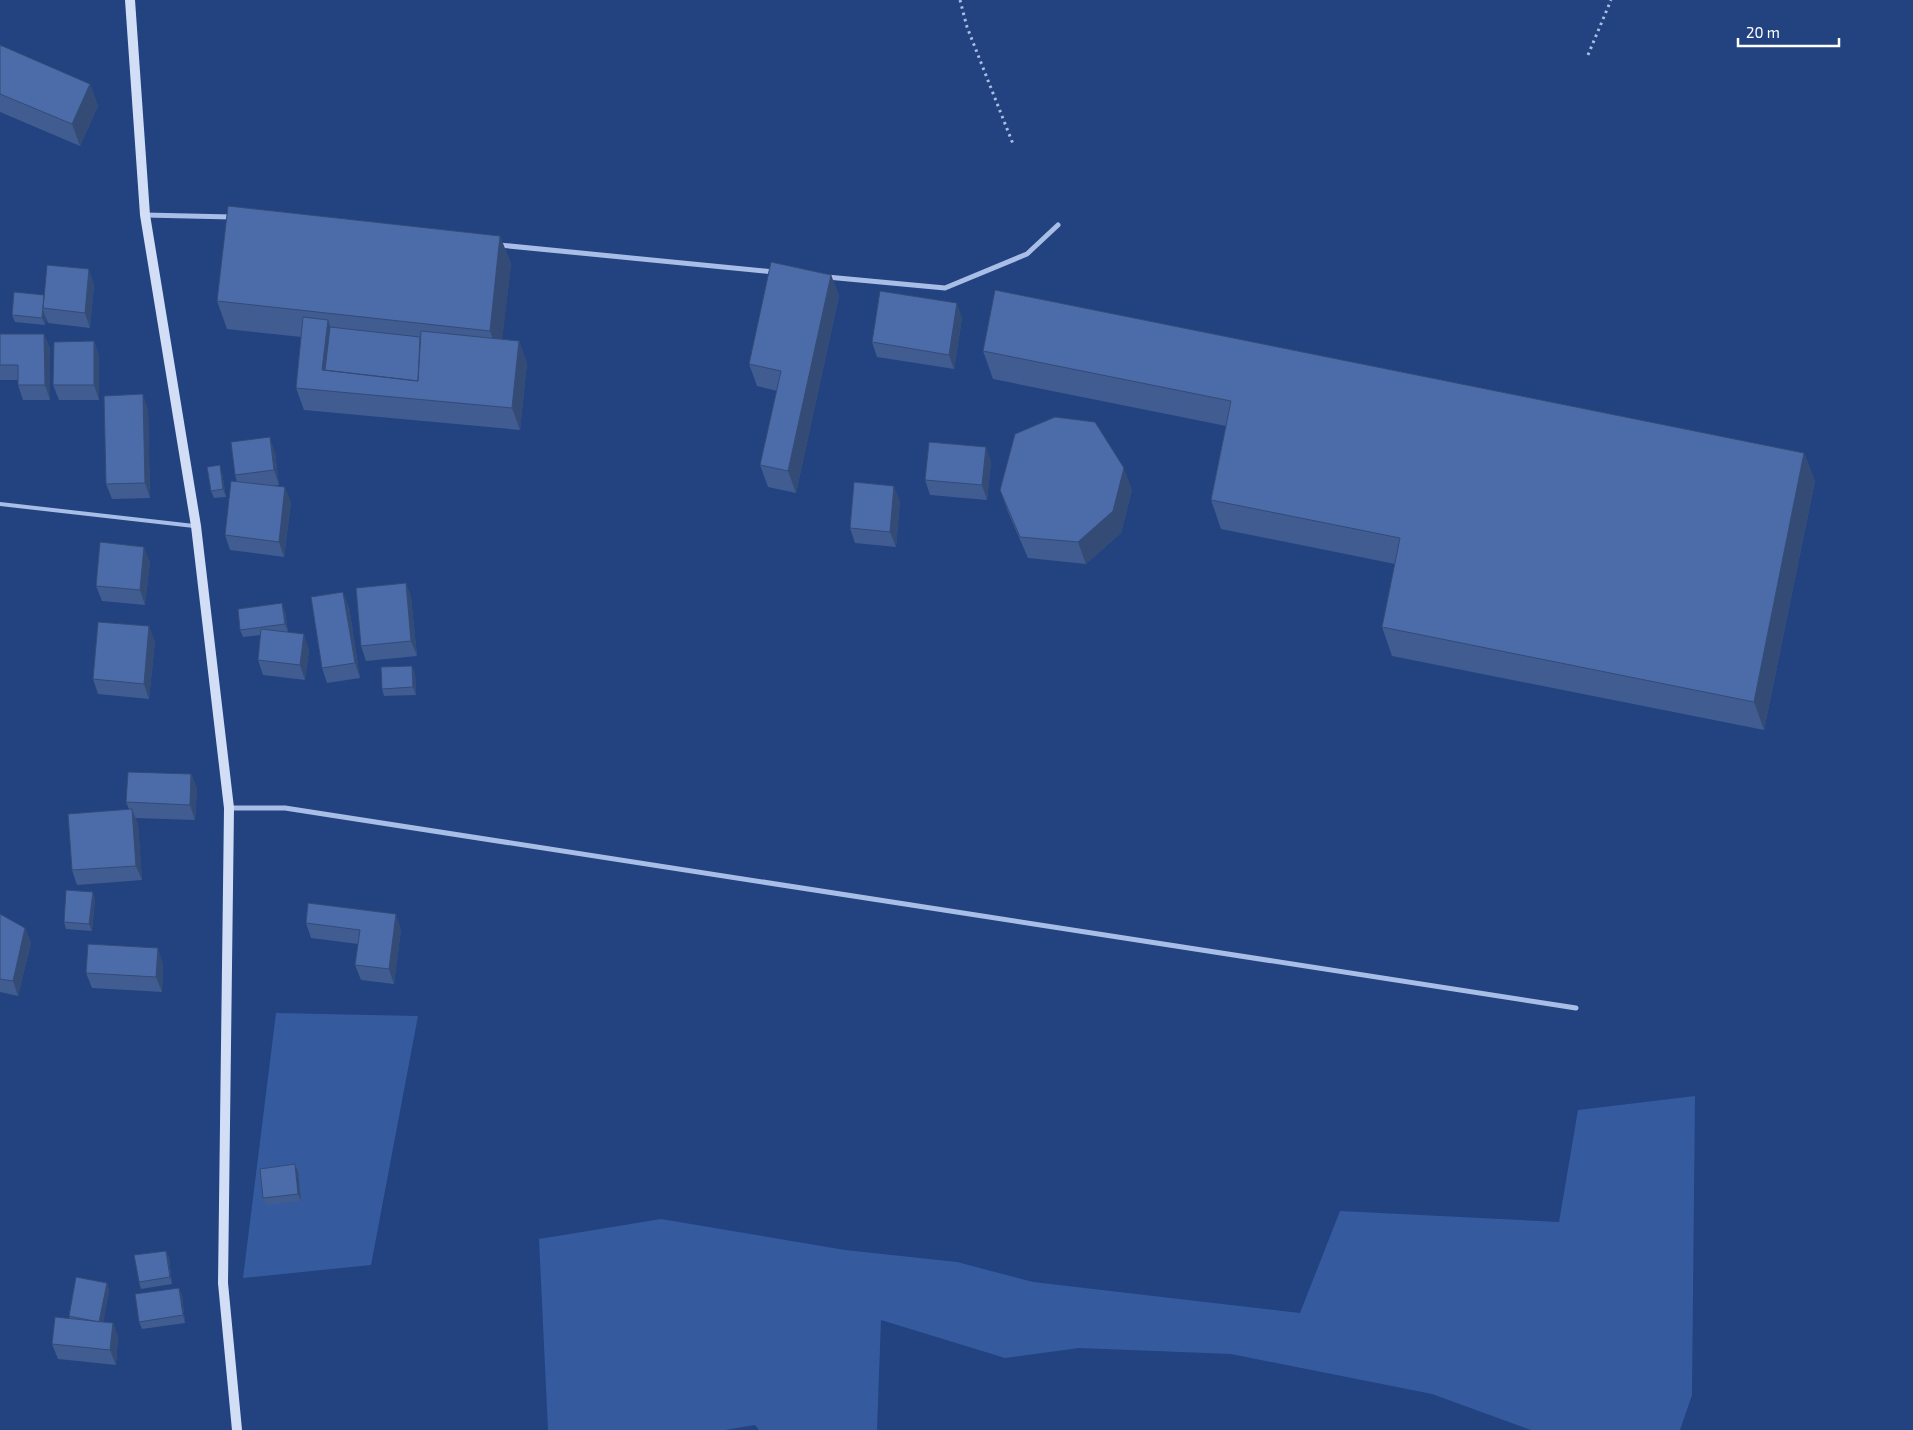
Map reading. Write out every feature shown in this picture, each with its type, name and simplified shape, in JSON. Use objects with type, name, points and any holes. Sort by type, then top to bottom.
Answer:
[{"type":"street","points":[[130,0],[144,215],[196,526],[229,808],[223,1283],[238,1430]]},
{"type":"street","points":[[144,215],[242,218]]},
{"type":"street","points":[[819,276],[945,288],[1027,254],[1058,225]]},
{"type":"street","points":[[488,244],[780,273]]},
{"type":"street","points":[[229,808],[285,808],[1576,1008]]},
{"type":"lane","points":[[0,504],[196,526]]},
{"type":"path","points":[[960,0],[967,27],[1013,144]]},
{"type":"path","points":[[1588,55],[1611,0]]},
{"type":"shaded area","points":[[276,1013],[418,1016],[371,1265],[243,1278]]},
{"type":"shaded area","points":[[1695,1096],[1692,1395],[1680,1430],[1531,1430],[1432,1394],[1231,1354],[1079,1348],[1005,1358],[881,1320],[877,1430],[759,1430],[755,1425],[725,1430],[548,1430],[539,1239],[661,1219],[845,1250],[957,1262],[1033,1282],[1300,1313],[1340,1211],[1559,1222],[1578,1110]]},
{"type":"building","points":[[0,45],[90,84],[72,124],[0,94]]},
{"type":"building","points":[[228,206],[500,236],[490,331],[217,301]]},
{"type":"building","points":[[771,262],[831,275],[788,471],[760,465],[781,371],[749,364]]},
{"type":"building","points":[[47,265],[89,269],[85,313],[43,308]]},
{"type":"building","points":[[995,290],[1804,453],[1754,702],[1382,627],[1400,538],[1211,500],[1231,401],[983,351]]},
{"type":"building","points":[[880,291],[957,303],[949,355],[872,342]]},
{"type":"building","points":[[14,292],[44,295],[42,318],[12,315]]},
{"type":"building","points":[[303,317],[328,320],[322,370],[418,381],[421,331],[519,341],[512,408],[296,388]]},
{"type":"building","points":[[330,327],[420,337],[418,381],[325,370]]},
{"type":"building","points":[[0,334],[44,334],[45,385],[18,385],[18,365],[0,365]]},
{"type":"building","points":[[94,341],[94,385],[53,385],[54,342]]},
{"type":"building","points":[[143,394],[145,483],[106,484],[104,396]]},
{"type":"building","points":[[1055,417],[1095,422],[1124,468],[1113,511],[1078,542],[1020,537],[1000,490],[1015,434]]},
{"type":"building","points":[[270,437],[274,470],[235,475],[231,442]]},
{"type":"building","points":[[929,442],[986,447],[982,485],[925,480]]},
{"type":"building","points":[[220,465],[223,489],[211,491],[207,467]]},
{"type":"building","points":[[231,481],[285,487],[279,542],[225,535]]},
{"type":"building","points":[[854,482],[894,486],[890,532],[850,528]]},
{"type":"building","points":[[100,542],[144,547],[140,590],[96,586]]},
{"type":"building","points":[[406,583],[411,641],[361,646],[356,588]]},
{"type":"building","points":[[343,592],[355,663],[322,668],[311,597]]},
{"type":"building","points":[[282,603],[285,624],[240,630],[238,609]]},
{"type":"building","points":[[98,622],[149,626],[144,684],[93,679]]},
{"type":"building","points":[[261,629],[304,634],[300,665],[258,660]]},
{"type":"building","points":[[412,666],[413,687],[382,689],[381,667]]},
{"type":"building","points":[[128,772],[191,774],[190,805],[126,802]]},
{"type":"building","points":[[132,809],[136,866],[72,870],[68,814]]},
{"type":"building","points":[[66,890],[93,892],[89,924],[64,922]]},
{"type":"building","points":[[308,903],[396,914],[389,969],[355,965],[360,930],[306,923]]},
{"type":"building","points":[[0,914],[25,928],[13,981],[0,979]]},
{"type":"building","points":[[88,944],[158,948],[156,977],[86,973]]},
{"type":"building","points":[[295,1164],[298,1194],[263,1198],[260,1169]]},
{"type":"building","points":[[166,1251],[170,1277],[139,1282],[134,1255]]},
{"type":"building","points":[[76,1277],[107,1283],[99,1322],[69,1316]]},
{"type":"building","points":[[179,1288],[183,1315],[139,1322],[135,1294]]},
{"type":"building","points":[[55,1317],[113,1323],[110,1350],[52,1344]]}]
